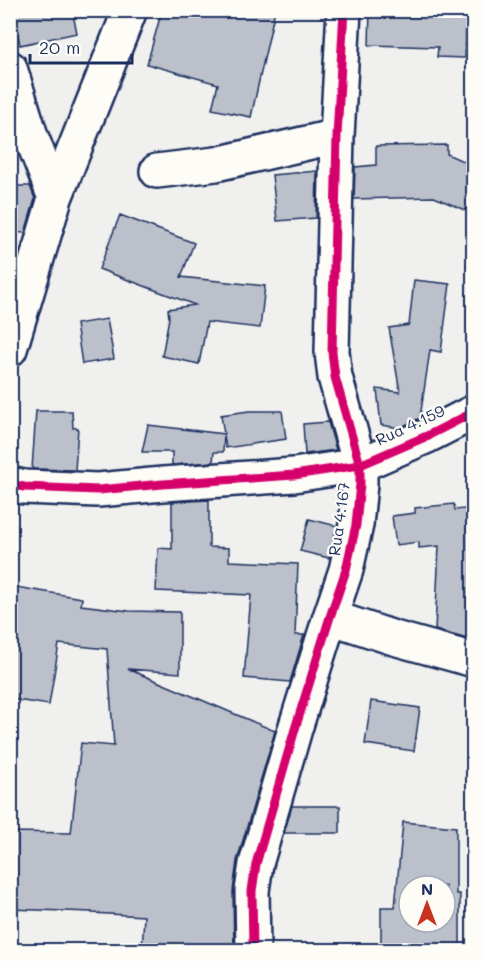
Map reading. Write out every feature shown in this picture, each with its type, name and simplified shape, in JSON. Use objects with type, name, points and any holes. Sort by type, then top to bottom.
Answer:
[{"type":"street","points":[[10,349],[55,198],[130,10]]},
{"type":"street","name":"Rua 4.167","points":[[253,951],[251,931],[255,864],[346,570],[356,525],[360,465],[335,377],[332,352],[337,136],[344,10]]},
{"type":"street","points":[[10,68],[31,136],[55,198]]},
{"type":"street","points":[[157,171],[216,164],[337,136]]},
{"type":"street","name":"Rua 4.159","points":[[10,484],[24,488],[98,490],[294,475],[360,465],[474,412]]},
{"type":"street","points":[[330,617],[474,660]]},
{"type":"building","points":[[13,10],[72,10],[77,33],[20,45]]},
{"type":"building","points":[[162,10],[275,10],[251,117],[212,109],[218,84],[147,64]]},
{"type":"building","points":[[370,10],[467,10],[465,58],[437,57],[438,47],[369,45]]},
{"type":"building","points":[[447,145],[447,154],[474,166],[474,214],[434,197],[354,199],[355,167],[376,165],[376,146]]},
{"type":"building","points":[[317,171],[316,218],[277,221],[272,175]]},
{"type":"building","points":[[10,186],[30,186],[35,199],[25,233],[10,232]]},
{"type":"building","points":[[120,215],[194,243],[181,277],[265,286],[260,328],[207,322],[199,364],[162,356],[169,318],[168,309],[195,305],[99,269]]},
{"type":"building","points":[[414,280],[450,284],[441,352],[430,350],[420,418],[399,428],[381,425],[377,389],[400,392],[389,328],[409,325]]},
{"type":"building","points":[[107,319],[114,359],[82,364],[76,324]]},
{"type":"building","points":[[36,411],[72,411],[73,428],[78,428],[75,470],[32,469]]},
{"type":"building","points":[[249,411],[282,411],[286,439],[226,448],[221,415]]},
{"type":"building","points":[[328,422],[336,450],[305,454],[303,424]]},
{"type":"building","points":[[148,425],[224,434],[223,452],[214,452],[213,462],[172,465],[172,452],[142,452]]},
{"type":"building","points":[[209,500],[209,547],[229,548],[229,561],[298,564],[295,635],[304,635],[290,682],[244,678],[251,595],[156,591],[158,548],[172,549],[172,502]]},
{"type":"building","points":[[454,504],[455,510],[474,508],[474,638],[464,638],[435,630],[439,546],[419,548],[419,542],[396,545],[392,516],[415,513],[415,508]]},
{"type":"building","points":[[309,519],[337,526],[329,558],[300,551]]},
{"type":"building","points":[[10,586],[82,598],[81,605],[129,611],[180,612],[180,673],[128,669],[275,731],[237,861],[233,891],[234,951],[142,951],[144,916],[10,909],[10,832],[71,833],[81,743],[114,746],[107,649],[59,644],[49,705],[10,699]]},
{"type":"building","points":[[371,701],[420,708],[414,751],[365,744]]},
{"type":"building","points":[[292,806],[340,806],[340,833],[284,833]]},
{"type":"building","points":[[403,822],[456,827],[456,874],[398,874]]},
{"type":"building","points":[[397,886],[397,934],[457,934],[457,894],[460,894],[460,951],[381,951],[381,907],[395,907]]},
{"type":"cycle path","points":[[253,950],[252,891],[256,864],[295,729],[346,570],[356,525],[360,484],[360,465],[335,377],[332,352],[337,136],[344,10]]},
{"type":"cycle path","points":[[10,484],[24,487],[98,490],[294,475],[360,465],[427,436],[474,412]]}]
